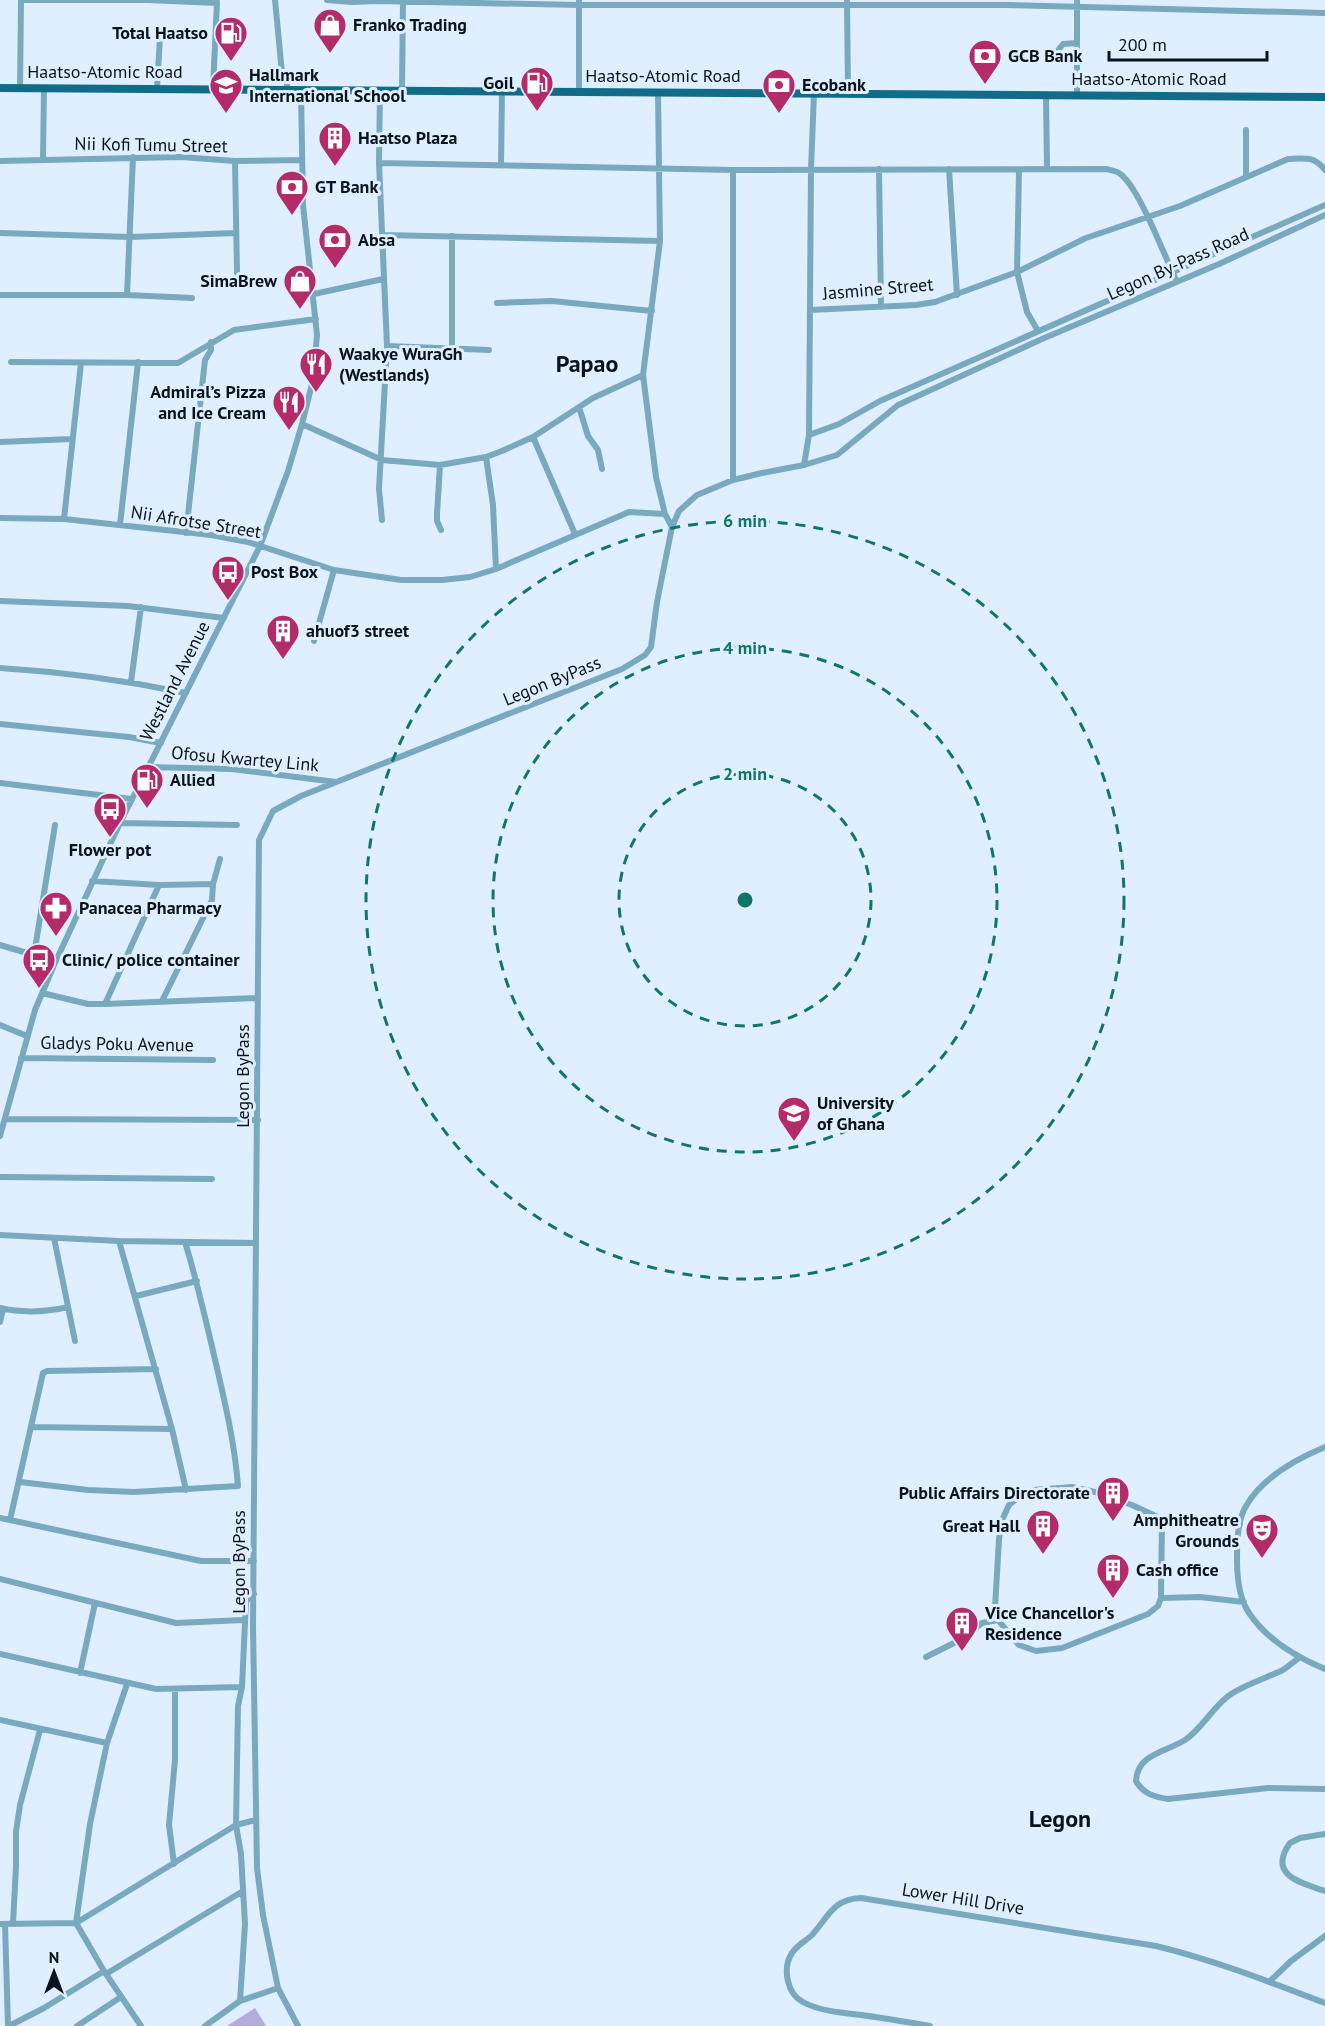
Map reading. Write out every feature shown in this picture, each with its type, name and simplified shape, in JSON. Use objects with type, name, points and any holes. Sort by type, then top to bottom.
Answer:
[{"type":"main road","name":"Haatso-Atomic Road","points":[[0,88],[1325,97]]},
{"type":"street","points":[[20,88],[21,0],[217,1],[213,88]]},
{"type":"street","points":[[274,0],[282,73],[287,79],[287,89]]},
{"type":"street","points":[[327,0],[352,2],[1007,2],[1077,3],[1148,9],[1325,13]]},
{"type":"street","points":[[1148,9],[1149,0]]},
{"type":"street","points":[[402,91],[404,1]]},
{"type":"street","points":[[579,2],[579,91]]},
{"type":"street","points":[[847,2],[848,93]]},
{"type":"street","points":[[1077,3],[1077,95]]},
{"type":"street","points":[[157,88],[160,37]]},
{"type":"street","points":[[1056,53],[1063,44],[1077,43]]},
{"type":"street","points":[[43,160],[44,88]]},
{"type":"street","name":"Westland Avenue","points":[[0,1136],[27,1036],[42,993],[120,823],[261,546],[302,424],[316,362],[316,319],[305,226],[301,160],[301,90]]},
{"type":"street","points":[[380,91],[379,163],[387,346],[379,489],[382,520]]},
{"type":"street","points":[[501,165],[502,91]]},
{"type":"street","points":[[658,92],[660,241],[642,375],[656,477],[665,514],[672,527]]},
{"type":"street","points":[[804,465],[809,435],[811,169],[814,93]]},
{"type":"street","points":[[1046,95],[1047,169]]},
{"type":"street","points":[[1246,130],[1246,177]]},
{"type":"street","name":"Nii Kofi Tumu Street","points":[[0,161],[181,157],[235,161],[301,160]]},
{"type":"street","points":[[127,295],[133,158]]},
{"type":"street","name":"Jasmine Street","points":[[810,310],[926,304],[1017,272],[1086,238],[1180,206],[1288,159],[1306,158],[1318,161],[1325,170]]},
{"type":"street","points":[[235,161],[237,273]]},
{"type":"street","points":[[379,163],[733,170],[1106,170],[1118,172],[1128,181],[1148,217],[1177,282]]},
{"type":"street","points":[[879,169],[881,307]]},
{"type":"street","points":[[949,169],[957,295]]},
{"type":"street","points":[[733,170],[733,480]]},
{"type":"street","points":[[1019,170],[1017,272],[1028,312],[1038,331]]},
{"type":"street","points":[[809,435],[839,424],[880,401],[1171,271],[1325,205]]},
{"type":"street","name":"Legon By-Pass Road","points":[[804,465],[837,455],[898,405],[1325,215]]},
{"type":"street","points":[[0,233],[130,237],[236,233]]},
{"type":"street","points":[[382,235],[660,241]]},
{"type":"street","points":[[452,236],[452,348]]},
{"type":"street","points":[[314,294],[383,279]]},
{"type":"street","points":[[0,295],[127,295],[192,298]]},
{"type":"street","points":[[497,303],[552,302],[652,311]]},
{"type":"street","points":[[11,362],[178,363],[211,342],[241,328],[316,319]]},
{"type":"street","points":[[186,533],[205,360],[211,350],[211,342]]},
{"type":"street","points":[[387,346],[489,350]]},
{"type":"street","points":[[194,354],[205,360]]},
{"type":"street","points":[[120,525],[138,362]]},
{"type":"street","points":[[64,519],[81,363]]},
{"type":"street","points":[[302,424],[381,460],[440,465],[486,458],[533,437],[579,407],[642,375]]},
{"type":"street","points":[[579,407],[588,436],[598,450],[602,469]]},
{"type":"street","points":[[533,437],[575,534]]},
{"type":"street","points":[[0,442],[72,439]]},
{"type":"street","points":[[486,458],[493,505],[496,569]]},
{"type":"street","points":[[440,465],[437,514],[441,530]]},
{"type":"street","name":"Legon ByPass","points":[[298,2026],[278,1988],[263,1915],[257,1868],[254,1484],[259,840],[273,812],[301,796],[622,669],[645,655],[653,639],[657,602],[672,527],[679,511],[697,495],[733,480],[804,465]]},
{"type":"street","name":"Nii Afrotse Street","points":[[0,518],[64,519],[237,540],[334,570],[410,580],[461,579],[496,569],[629,512],[665,514]]},
{"type":"street","points":[[314,641],[334,570]]},
{"type":"street","points":[[0,601],[141,607],[224,618]]},
{"type":"street","points":[[131,682],[141,607]]},
{"type":"street","points":[[0,668],[131,682],[186,693]]},
{"type":"street","points":[[0,724],[129,737],[160,743]]},
{"type":"street","name":"Ofosu Kwartey Link","points":[[148,767],[231,769],[340,782]]},
{"type":"street","points":[[0,783],[132,799]]},
{"type":"street","points":[[120,823],[237,825]]},
{"type":"street","points":[[34,955],[55,825]]},
{"type":"street","points":[[162,1001],[212,900],[213,884],[220,859]]},
{"type":"street","points":[[92,881],[159,885],[213,884]]},
{"type":"street","points":[[105,1004],[159,885]]},
{"type":"street","points":[[0,945],[34,955],[54,965]]},
{"type":"street","points":[[42,993],[88,1004],[258,998]]},
{"type":"street","points":[[0,1025],[27,1036]]},
{"type":"street","name":"Gladys Poku Avenue","points":[[21,1058],[213,1059]]},
{"type":"street","points":[[5,1119],[258,1120]]},
{"type":"street","points":[[0,1177],[212,1179]]},
{"type":"street","points":[[0,1235],[119,1241],[256,1243]]},
{"type":"street","points":[[54,1238],[75,1341]]},
{"type":"street","points":[[119,1241],[156,1369],[186,1490]]},
{"type":"street","points":[[185,1242],[197,1281],[236,1454],[238,1486]]},
{"type":"street","points":[[136,1296],[197,1281]]},
{"type":"street","points":[[0,1322],[2,1309],[52,1311],[68,1307]]},
{"type":"street","points":[[10,1520],[43,1373],[47,1371],[156,1369]]},
{"type":"street","points":[[32,1427],[172,1429]]},
{"type":"street","points":[[1325,1447],[1300,1457],[1260,1488],[1245,1507],[1237,1546],[1237,1580],[1248,1611],[1271,1638],[1299,1658],[1325,1669]]},
{"type":"street","points":[[20,1482],[88,1490],[134,1492],[254,1484]]},
{"type":"street","points":[[1162,1519],[1161,1598],[1158,1606],[1148,1614],[1062,1648],[1036,1651],[1019,1645],[998,1620],[995,1608],[1002,1520],[1009,1505],[1020,1496],[1033,1490],[1072,1487],[1113,1498],[1162,1519],[1240,1524]]},
{"type":"street","points":[[0,1518],[201,1561],[254,1561]]},
{"type":"street","points":[[0,1580],[185,1624],[243,1620]]},
{"type":"street","points":[[240,2001],[245,1924],[241,1854],[236,1825],[238,1706],[242,1687],[243,1620],[246,1601],[254,1594]]},
{"type":"street","points":[[1161,1598],[1200,1597],[1244,1602]]},
{"type":"street","points":[[80,1673],[95,1603]]},
{"type":"street","points":[[926,1657],[958,1641],[982,1623],[998,1620]]},
{"type":"street","points":[[0,1654],[156,1689],[242,1687]]},
{"type":"street","points":[[1299,1658],[1283,1671],[1253,1681],[1228,1696],[1198,1730],[1185,1740],[1148,1758],[1139,1765],[1136,1781],[1144,1791],[1155,1797],[1168,1799],[1268,1788],[1325,1789]]},
{"type":"street","points":[[127,1684],[107,1743],[90,1824],[76,1923],[105,1973],[141,2026]]},
{"type":"street","points":[[174,1864],[169,1825],[175,1760],[175,1689]]},
{"type":"street","points":[[0,1720],[107,1743]]},
{"type":"street","points":[[40,1730],[20,1805],[16,1832],[16,1866],[6,1924],[9,2026],[105,1973],[243,1891]]},
{"type":"street","points":[[6,1924],[76,1923],[236,1825],[256,1820]]},
{"type":"street","points":[[1325,1833],[1300,1838],[1290,1843],[1282,1858],[1284,1868],[1293,1880],[1325,1891]]},
{"type":"street","name":"Lower Hill Drive","points":[[930,2026],[846,2013],[802,2002],[796,1997],[788,1977],[787,1965],[792,1954],[810,1937],[836,1905],[861,1898],[1156,1946],[1181,1952],[1325,2003]]},
{"type":"street","points":[[1269,1982],[1325,1936]]},
{"type":"street","points":[[206,2026],[240,2001],[278,1988]]},
{"type":"street","points":[[77,2026],[121,1997]]},
{"type":"shaded area","points":[[255,2008],[266,2026],[227,2026]]},
{"type":"place","name":"Franko Trading","points":[[330,54]]},
{"type":"place","name":"Total Haatso","points":[[231,62]]},
{"type":"place","name":"GCB Bank","points":[[985,85]]},
{"type":"place","name":"Goil","points":[[537,112]]},
{"type":"place","name":"Hallmark International School","points":[[226,114]]},
{"type":"place","name":"Ecobank","points":[[779,114]]},
{"type":"place","name":"Haatso Plaza","points":[[335,167]]},
{"type":"place","name":"GT Bank","points":[[292,216]]},
{"type":"place","name":"Absa","points":[[335,269]]},
{"type":"place","name":"SimaBrew","points":[[300,310]]},
{"type":"place","name":"Waakye WuraGh (Westlands)","points":[[316,393]]},
{"type":"place","name":"Admiral’s Pizza and Ice Cream","points":[[289,431]]},
{"type":"place","name":"Post Box","points":[[228,601]]},
{"type":"place","name":"ahuof3 street","points":[[283,660]]},
{"type":"place","name":"Allied","points":[[147,809]]},
{"type":"place","name":"Flower pot","points":[[110,838]]},
{"type":"place","name":"Panacea Pharmacy","points":[[56,937]]},
{"type":"place","name":"Clinic/ police container","points":[[39,989]]},
{"type":"place","name":"University of Ghana","points":[[794,1142]]},
{"type":"place","name":"Public Affairs Directorate","points":[[1113,1522]]},
{"type":"place","name":"Great Hall","points":[[1043,1555]]},
{"type":"place","name":"Amphitheatre Grounds","points":[[1262,1559]]},
{"type":"place","name":"Cash office","points":[[1113,1599]]},
{"type":"place","name":"Vice Chancellor's Residence","points":[[962,1652]]},
{"type":"district","name":"Papao","points":[[587,364]]},
{"type":"district","name":"Legon","points":[[1060,1819]]}]
